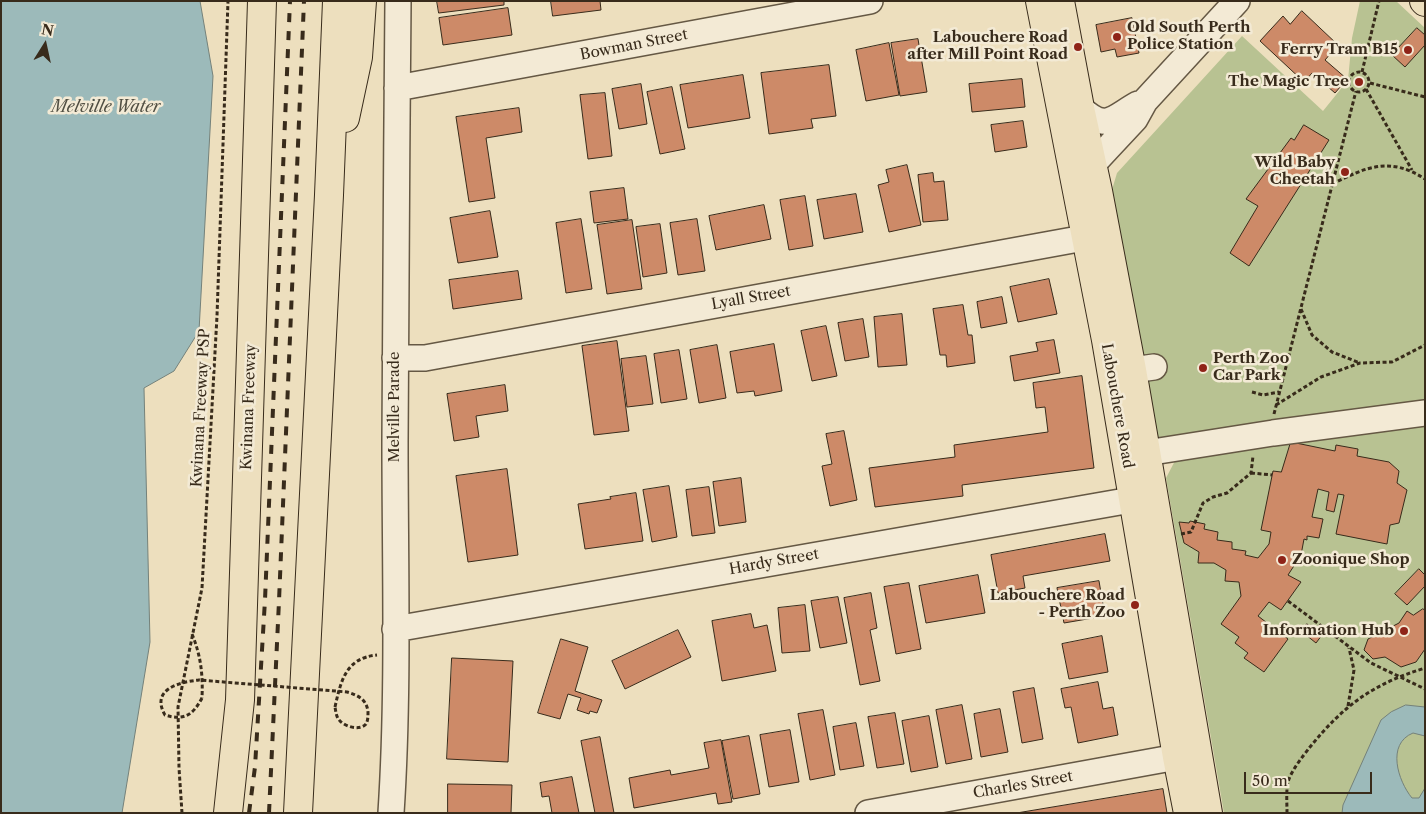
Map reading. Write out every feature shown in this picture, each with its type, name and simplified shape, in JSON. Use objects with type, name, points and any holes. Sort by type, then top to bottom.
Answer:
[{"type":"main road","name":"Kwinana Freeway","points":[[228,813],[240,700],[262,1]]},
{"type":"main road","points":[[298,813],[337,1]]},
{"type":"main road","points":[[329,195],[358,57],[362,1]]},
{"type":"main road","name":"Labouchere Road","points":[[1040,1],[1085,150]]},
{"type":"main road","name":"Labouchere Road","points":[[1060,1],[1080,108],[1096,236],[1106,340],[1143,497],[1208,813]]},
{"type":"main road","name":"Labouchere Road","points":[[1096,236],[1143,368],[1146,453],[1143,497],[1177,757],[1188,813]]},
{"type":"street","name":"Melville Parade","points":[[391,813],[395,653],[398,1]]},
{"type":"street","name":"Bowman Street","points":[[397,88],[870,1]]},
{"type":"street","points":[[1085,150],[1113,120],[1145,100],[1237,1]]},
{"type":"street","points":[[1085,150],[1135,119],[1145,100]]},
{"type":"street","name":"Lyall Street","points":[[395,358],[425,358],[1096,236]]},
{"type":"street","points":[[1146,453],[1273,433],[1425,413]]},
{"type":"street","name":"Hardy Street","points":[[395,628],[1143,497]]},
{"type":"street","name":"Charles Street","points":[[868,813],[1177,757]]},
{"type":"path","name":"Kwinana Freeway PSP","points":[[182,813],[178,707],[202,588],[217,326],[228,1]]},
{"type":"path","points":[[1362,72],[1379,1]]},
{"type":"path","points":[[1356,72],[1362,72],[1368,76],[1370,83],[1361,92],[1351,87],[1349,82],[1351,76],[1356,72]]},
{"type":"path","points":[[1370,83],[1425,97]]},
{"type":"path","points":[[1366,89],[1413,171]]},
{"type":"path","points":[[1273,433],[1272,422],[1279,392],[1356,91]]},
{"type":"path","points":[[1332,184],[1367,168],[1393,165],[1413,171],[1425,178]]},
{"type":"path","points":[[1300,309],[1312,335],[1332,352],[1360,363]]},
{"type":"path","points":[[1276,406],[1321,377],[1360,363],[1392,362],[1425,345]]},
{"type":"path","points":[[1252,392],[1262,395],[1279,392]]},
{"type":"path","points":[[1251,473],[1253,449]]},
{"type":"path","points":[[1173,535],[1191,532],[1203,503],[1213,497],[1227,493],[1251,473],[1272,475]]},
{"type":"path","points":[[1288,601],[1371,663],[1425,689]]},
{"type":"path","points":[[192,633],[197,645],[203,675],[202,698],[193,713],[184,717],[172,717],[165,715],[161,708],[162,698],[168,688],[183,681],[199,680],[347,692],[356,694],[364,700],[368,710],[366,724],[361,727],[347,726],[336,715],[335,707],[341,681],[348,669],[357,660],[372,655],[395,653]]},
{"type":"path","points":[[1348,647],[1354,670],[1348,706]]},
{"type":"path","points":[[1287,813],[1288,782],[1301,758],[1319,736],[1348,706],[1370,690],[1399,676],[1425,668]]},
{"type":"green space","points":[[1360,1],[1396,1],[1425,28],[1425,813],[1224,813],[1166,478],[1177,457],[1155,441],[1111,193],[1117,173],[1242,36],[1323,111],[1348,80],[1352,38]]},
{"type":"water","name":"Melville Water","points":[[1,1],[200,1],[213,76],[199,331],[174,371],[144,388],[150,642],[122,813],[1,813]]},
{"type":"water","points":[[1406,705],[1425,707],[1425,736],[1413,733],[1405,738],[1399,745],[1397,763],[1402,782],[1412,798],[1419,798],[1425,788],[1425,813],[1342,813],[1343,805],[1381,720],[1391,712]]},
{"type":"building","points":[[437,1],[504,1],[504,5],[439,13]]},
{"type":"building","points":[[551,1],[600,1],[601,10],[553,16]]},
{"type":"building","points":[[508,8],[512,35],[443,45],[439,18]]},
{"type":"building","points":[[1302,11],[1338,45],[1325,60],[1347,79],[1335,93],[1312,73],[1304,82],[1260,41],[1283,16],[1290,24]]},
{"type":"building","name":"Old South Perth Police Station","points":[[1132,18],[1139,53],[1117,57],[1115,49],[1101,52],[1096,25]]},
{"type":"building","name":"Ferry Tram B15","points":[[1417,28],[1425,35],[1425,45],[1405,67],[1392,55]]},
{"type":"building","points":[[918,39],[927,92],[900,96],[891,43]]},
{"type":"building","points":[[889,43],[899,95],[866,101],[856,50]]},
{"type":"building","points":[[829,65],[836,116],[811,119],[813,128],[769,134],[761,73]]},
{"type":"building","points":[[743,75],[750,118],[688,128],[680,85]]},
{"type":"building","points":[[1022,79],[1025,107],[972,112],[969,84]]},
{"type":"building","points":[[641,84],[647,124],[619,129],[612,89]]},
{"type":"building","points":[[672,87],[685,149],[660,154],[647,92]]},
{"type":"building","points":[[605,93],[612,156],[588,159],[580,95]]},
{"type":"building","points":[[519,108],[522,132],[486,138],[495,198],[469,202],[456,117]]},
{"type":"building","points":[[1023,121],[1027,147],[995,152],[991,125]]},
{"type":"building","points":[[1304,125],[1329,140],[1249,266],[1230,253],[1258,206],[1246,199],[1291,138],[1294,140]]},
{"type":"building","points":[[907,165],[921,225],[889,232],[878,185],[889,182],[886,170]]},
{"type":"building","points":[[933,173],[934,182],[944,181],[948,220],[923,222],[918,175]]},
{"type":"building","points":[[624,188],[628,219],[594,223],[590,192]]},
{"type":"building","points":[[856,194],[863,232],[824,239],[817,200]]},
{"type":"building","points":[[805,196],[813,246],[789,250],[780,200]]},
{"type":"building","points":[[764,205],[771,239],[716,250],[709,216]]},
{"type":"building","points":[[490,211],[498,257],[458,263],[450,218]]},
{"type":"building","points":[[581,219],[592,289],[566,293],[556,223]]},
{"type":"building","points":[[697,219],[705,271],[678,275],[670,223]]},
{"type":"building","points":[[632,220],[642,289],[607,294],[597,225]]},
{"type":"building","points":[[660,224],[667,273],[643,277],[636,227]]},
{"type":"building","points":[[518,271],[522,299],[453,309],[449,280]]},
{"type":"building","points":[[1049,279],[1057,314],[1018,322],[1010,287]]},
{"type":"building","points":[[1002,297],[1007,323],[981,328],[977,302]]},
{"type":"building","points":[[963,305],[968,335],[972,335],[975,363],[947,367],[946,355],[940,355],[933,309]]},
{"type":"building","points":[[902,314],[907,365],[878,367],[874,317]]},
{"type":"building","points":[[863,319],[869,357],[845,361],[838,323]]},
{"type":"building","points":[[826,326],[837,376],[812,381],[801,331]]},
{"type":"building","points":[[1054,340],[1060,373],[1014,381],[1010,356],[1038,351],[1036,343]]},
{"type":"building","points":[[617,341],[629,431],[594,435],[582,346]]},
{"type":"building","points":[[774,344],[782,391],[755,396],[754,391],[737,393],[730,352]]},
{"type":"building","points":[[717,345],[726,398],[699,403],[690,350]]},
{"type":"building","points":[[679,350],[687,399],[661,403],[654,354]]},
{"type":"building","points":[[646,356],[653,404],[627,407],[621,359]]},
{"type":"building","points":[[1082,376],[1094,468],[962,485],[963,496],[875,507],[869,468],[955,457],[954,445],[1048,432],[1045,407],[1036,408],[1033,383]]},
{"type":"building","points":[[505,385],[508,411],[476,416],[479,437],[454,441],[447,394]]},
{"type":"building","points":[[844,431],[857,500],[830,506],[822,466],[832,464],[826,434]]},
{"type":"building","points":[[1291,442],[1335,451],[1336,445],[1358,449],[1357,456],[1389,462],[1399,471],[1397,483],[1407,490],[1399,523],[1390,525],[1387,544],[1336,534],[1344,495],[1338,494],[1334,512],[1326,510],[1329,492],[1318,489],[1312,517],[1323,519],[1319,538],[1307,536],[1307,540],[1304,539],[1301,555],[1288,575],[1301,582],[1281,610],[1269,602],[1258,616],[1288,639],[1264,672],[1244,658],[1248,653],[1235,643],[1239,637],[1221,624],[1241,596],[1239,582],[1225,581],[1226,570],[1214,563],[1198,563],[1199,552],[1184,543],[1179,522],[1189,523],[1190,521],[1205,524],[1204,529],[1218,532],[1217,540],[1232,542],[1232,549],[1246,551],[1245,555],[1258,558],[1269,544],[1271,532],[1261,530],[1273,471],[1281,472]]},
{"type":"building","points":[[507,469],[518,555],[468,562],[456,476]]},
{"type":"building","points":[[741,478],[746,522],[719,526],[713,482]]},
{"type":"building","points":[[669,486],[677,537],[652,542],[643,490]]},
{"type":"building","points":[[709,487],[715,533],[692,536],[686,490]]},
{"type":"building","points":[[636,493],[643,541],[585,549],[578,504]]},
{"type":"building","points":[[1105,534],[1110,561],[1023,576],[1025,588],[998,593],[991,555]]},
{"type":"building","points":[[1419,569],[1425,575],[1425,586],[1407,605],[1395,594]]},
{"type":"building","points":[[978,575],[985,613],[926,623],[919,586]]},
{"type":"building","points":[[1099,581],[1105,616],[1064,623],[1057,588]]},
{"type":"building","points":[[909,583],[921,649],[896,654],[884,587]]},
{"type":"building","points":[[871,593],[877,628],[870,630],[880,681],[860,685],[844,598]]},
{"type":"building","points":[[838,597],[847,643],[820,648],[811,601]]},
{"type":"building","points":[[805,605],[810,651],[782,653],[778,608]]},
{"type":"building","name":"Information Hub","points":[[1423,609],[1425,610],[1425,649],[1416,662],[1401,667],[1385,657],[1373,659],[1364,650],[1368,639],[1399,623],[1407,611],[1413,615]]},
{"type":"building","points":[[751,614],[754,628],[767,625],[776,671],[722,681],[712,621]]},
{"type":"building","points":[[1307,624],[1322,635],[1316,643],[1301,631]]},
{"type":"building","points":[[678,630],[691,657],[625,689],[612,661]]},
{"type":"building","points":[[1102,636],[1108,672],[1069,679],[1062,644]]},
{"type":"building","points":[[561,639],[588,647],[575,691],[602,700],[597,713],[590,711],[589,714],[577,710],[581,698],[568,694],[560,719],[538,713]]},
{"type":"building","points":[[452,658],[513,661],[508,762],[447,759]]},
{"type":"building","points":[[1098,682],[1103,709],[1113,707],[1118,735],[1078,743],[1071,707],[1065,708],[1061,689]]},
{"type":"building","points":[[1034,688],[1043,739],[1022,743],[1013,692]]},
{"type":"building","points":[[962,705],[972,759],[946,764],[936,710]]},
{"type":"building","points":[[1000,709],[1008,752],[981,757],[974,714]]},
{"type":"building","points":[[823,710],[835,775],[810,780],[798,714]]},
{"type":"building","points":[[895,713],[904,764],[877,768],[868,717]]},
{"type":"building","points":[[929,716],[938,767],[911,772],[902,721]]},
{"type":"building","points":[[856,723],[864,766],[840,770],[833,727]]},
{"type":"building","points":[[790,730],[799,782],[769,787],[760,735]]},
{"type":"building","points":[[749,736],[760,794],[733,799],[722,741]]},
{"type":"building","points":[[600,737],[614,813],[595,813],[581,741]]},
{"type":"building","points":[[721,740],[732,802],[718,804],[716,793],[634,808],[629,778],[670,770],[671,775],[709,768],[704,743]]},
{"type":"building","points":[[572,777],[579,813],[552,813],[549,796],[542,797],[540,783]]},
{"type":"building","points":[[448,784],[512,785],[511,813],[448,813]]},
{"type":"building","points":[[1163,789],[1167,813],[1017,813]]},
{"type":"railway","points":[[249,813],[255,767],[265,600],[290,1]]},
{"type":"railway","points":[[269,813],[304,1]]},
{"type":"place","name":"Old South Perth Police Station","points":[[1117,37]]},
{"type":"place","name":"Labouchere Road after Mill Point Road","points":[[1078,47]]},
{"type":"place","name":"Ferry Tram B15","points":[[1408,50]]},
{"type":"place","name":"The Magic Tree","points":[[1359,82]]},
{"type":"place","name":"Wild Baby Cheetah","points":[[1345,172]]},
{"type":"place","name":"Perth Zoo Car Park","points":[[1203,368]]},
{"type":"place","name":"Zoonique Shop","points":[[1282,560]]},
{"type":"place","name":"Labouchere Road - Perth Zoo","points":[[1135,605]]},
{"type":"place","name":"Information Hub","points":[[1404,631]]}]
